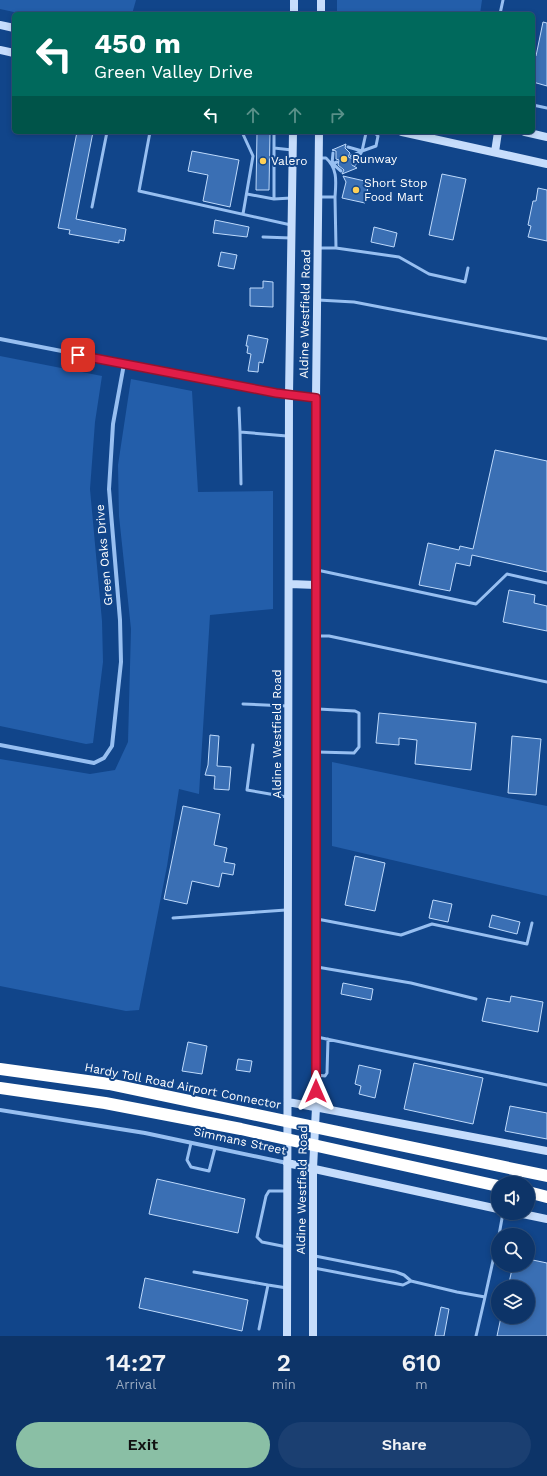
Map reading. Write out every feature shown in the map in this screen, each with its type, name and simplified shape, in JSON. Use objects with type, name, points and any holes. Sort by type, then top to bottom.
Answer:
[{"type":"highway","name":"Hardy Toll Road Airport Connector","points":[[0,1069],[109,1084],[547,1176]]},
{"type":"highway","points":[[0,1088],[105,1103],[241,1129],[491,1184]]},
{"type":"highway","points":[[535,1194],[547,1197]]},
{"type":"main road","points":[[294,0],[294,12]]},
{"type":"main road","points":[[321,0],[321,12]]},
{"type":"main road","points":[[0,25],[12,28]]},
{"type":"main road","points":[[0,50],[12,53]]},
{"type":"main road","name":"Aldine Westfield Road","points":[[287,1336],[290,584],[289,395],[293,225],[293,134]]},
{"type":"main road","name":"Aldine Westfield Road","points":[[313,1336],[313,1169],[316,1107],[315,636],[319,134]]},
{"type":"main road","points":[[411,134],[547,164]]},
{"type":"main road","points":[[495,152],[498,134]]},
{"type":"main road","points":[[534,134],[547,137]]},
{"type":"main road","points":[[290,584],[316,585]]},
{"type":"main road","points":[[288,1102],[547,1151]]},
{"type":"main road","name":"Simmans Street","points":[[287,1163],[491,1207]]},
{"type":"main road","points":[[535,1217],[547,1219]]},
{"type":"street","points":[[0,339],[289,395],[316,398]]},
{"type":"street","name":"Green Oaks Drive","points":[[0,745],[94,763],[104,758],[112,746],[122,662],[109,475],[113,424],[124,364]]},
{"type":"street","name":"Simmans Street","points":[[0,1110],[94,1124],[287,1163]]},
{"type":"lane","points":[[500,12],[503,0]]},
{"type":"lane","points":[[535,105],[547,108]]},
{"type":"lane","points":[[92,207],[107,134]]},
{"type":"lane","points":[[150,134],[139,191],[293,225]]},
{"type":"lane","points":[[243,134],[253,156],[243,214]]},
{"type":"lane","points":[[274,134],[274,199]]},
{"type":"lane","points":[[355,164],[362,151],[366,134]]},
{"type":"lane","points":[[351,156],[376,146],[378,136],[376,134]]},
{"type":"lane","points":[[348,147],[362,151]]},
{"type":"lane","points":[[274,148],[293,150]]},
{"type":"lane","points":[[333,154],[332,164],[336,175],[336,248]]},
{"type":"lane","points":[[319,158],[326,158],[341,171]]},
{"type":"lane","points":[[332,164],[337,162]]},
{"type":"lane","points":[[247,194],[274,199],[293,198]]},
{"type":"lane","points":[[318,197],[336,197]]},
{"type":"lane","points":[[263,237],[292,238]]},
{"type":"lane","points":[[318,248],[336,248],[399,257],[429,274],[465,282],[468,268]]},
{"type":"lane","points":[[317,300],[354,302],[547,339]]},
{"type":"lane","points":[[239,408],[241,484]]},
{"type":"lane","points":[[240,432],[289,436]]},
{"type":"lane","points":[[316,570],[476,604],[507,574],[547,583]]},
{"type":"lane","points":[[315,636],[329,636],[547,682]]},
{"type":"lane","points":[[243,704],[289,706]]},
{"type":"lane","points":[[315,709],[355,711],[359,714],[359,747],[354,753],[315,752]]},
{"type":"lane","points":[[253,745],[247,790],[288,798]]},
{"type":"lane","points":[[173,918],[288,910]]},
{"type":"lane","points":[[315,919],[401,935],[432,924],[528,944],[532,922]]},
{"type":"lane","points":[[315,967],[411,983],[476,999]]},
{"type":"lane","points":[[316,1036],[547,1085]]},
{"type":"lane","points":[[316,1075],[325,1076],[327,1073],[328,1039]]},
{"type":"lane","points":[[191,1143],[187,1160],[191,1167],[209,1171],[214,1148]]},
{"type":"lane","points":[[287,1191],[269,1191],[266,1196],[257,1237],[262,1242],[287,1246]]},
{"type":"lane","points":[[313,1255],[396,1272],[404,1275],[411,1281],[485,1297]]},
{"type":"lane","points":[[313,1268],[403,1285],[411,1281]]},
{"type":"lane","points":[[476,1336],[491,1269]]},
{"type":"lane","points":[[194,1272],[286,1288]]},
{"type":"lane","points":[[259,1329],[268,1286]]},
{"type":"shaded area","points":[[0,0],[136,0],[133,12],[14,12],[0,9]]},
{"type":"shaded area","points":[[337,0],[482,0],[480,12],[337,12]]},
{"type":"shaded area","points":[[0,356],[102,376],[95,422],[90,489],[102,621],[103,662],[93,743],[86,744],[0,726]]},
{"type":"shaded area","points":[[131,379],[192,391],[198,492],[273,491],[273,609],[210,615],[199,794],[179,789],[167,866],[139,1010],[126,1011],[0,986],[0,759],[90,774],[115,770],[128,742],[131,629],[119,516],[118,465]]},
{"type":"shaded area","points":[[332,762],[547,806],[547,896],[332,846]]},
{"type":"building","points":[[543,22],[547,23],[547,86],[535,83],[536,56]]},
{"type":"building","points":[[77,134],[93,134],[76,219],[126,229],[124,241],[119,240],[119,243],[69,234],[70,230],[58,228]]},
{"type":"building","name":"Valero","points":[[257,134],[270,134],[269,190],[256,190]]},
{"type":"building","name":"Runway","points":[[346,144],[345,148],[350,153],[348,157],[353,159],[352,165],[357,168],[342,174],[344,170],[338,165],[339,160],[336,159],[336,151],[332,150]]},
{"type":"building","points":[[192,151],[239,160],[230,207],[203,201],[208,175],[188,171]]},
{"type":"building","points":[[442,174],[466,179],[453,240],[429,235]]},
{"type":"building","name":"Short Stop Food Mart","points":[[343,176],[369,182],[365,203],[342,198],[346,182]]},
{"type":"building","points":[[538,188],[547,190],[547,241],[528,237],[531,226],[528,225],[533,201],[536,201]]},
{"type":"building","points":[[215,220],[249,227],[247,237],[213,233]]},
{"type":"building","points":[[374,227],[397,233],[394,247],[371,242]]},
{"type":"building","points":[[221,252],[237,255],[234,269],[218,266]]},
{"type":"building","points":[[263,281],[273,282],[273,307],[250,306],[250,288],[263,288]]},
{"type":"building","points":[[248,335],[268,339],[263,363],[259,362],[258,372],[248,371],[251,354],[247,353],[248,346],[246,346]]},
{"type":"building","points":[[495,450],[547,461],[547,572],[472,555],[470,566],[456,563],[450,591],[419,585],[428,543],[459,550],[460,546],[473,549]]},
{"type":"building","points":[[509,590],[535,595],[534,603],[547,606],[547,631],[503,622]]},
{"type":"building","points":[[379,713],[476,723],[471,770],[415,764],[417,740],[399,738],[399,745],[376,743]]},
{"type":"building","points":[[210,735],[219,736],[217,766],[231,767],[229,790],[214,789],[215,776],[205,775],[208,765]]},
{"type":"building","points":[[512,736],[541,739],[536,795],[508,793]]},
{"type":"building","points":[[183,806],[220,814],[214,845],[227,848],[224,862],[235,864],[233,875],[222,873],[219,887],[192,881],[187,904],[164,899]]},
{"type":"building","points":[[355,856],[385,863],[375,911],[345,905]]},
{"type":"building","points":[[433,900],[452,904],[448,922],[429,918]]},
{"type":"building","points":[[492,915],[520,922],[517,934],[489,927]]},
{"type":"building","points":[[343,983],[373,989],[371,1000],[341,994]]},
{"type":"building","points":[[511,996],[543,1002],[538,1032],[482,1021],[487,998],[510,1002]]},
{"type":"building","points":[[188,1042],[207,1046],[202,1074],[182,1071]]},
{"type":"building","points":[[238,1059],[252,1061],[250,1072],[236,1070]]},
{"type":"building","points":[[414,1063],[483,1078],[473,1124],[404,1109]]},
{"type":"building","points":[[359,1065],[381,1070],[375,1098],[359,1094],[361,1086],[355,1084]]},
{"type":"building","points":[[510,1106],[547,1113],[547,1139],[505,1131]]},
{"type":"building","points":[[157,1179],[245,1199],[238,1233],[149,1214]]},
{"type":"building","points":[[535,1260],[547,1263],[547,1336],[497,1336],[500,1324],[535,1324],[535,1280],[510,1280],[511,1272],[535,1272]]},
{"type":"building","points":[[145,1278],[248,1300],[242,1331],[139,1308]]},
{"type":"building","points":[[441,1307],[449,1309],[444,1336],[435,1336]]},
{"type":"place","name":"Runway","points":[[344,159]]},
{"type":"place","name":"Valero","points":[[263,161]]},
{"type":"place","name":"Short Stop Food Mart","points":[[356,190]]},
{"type":"route","points":[[78,355],[276,393],[316,398],[316,1091]]}]
